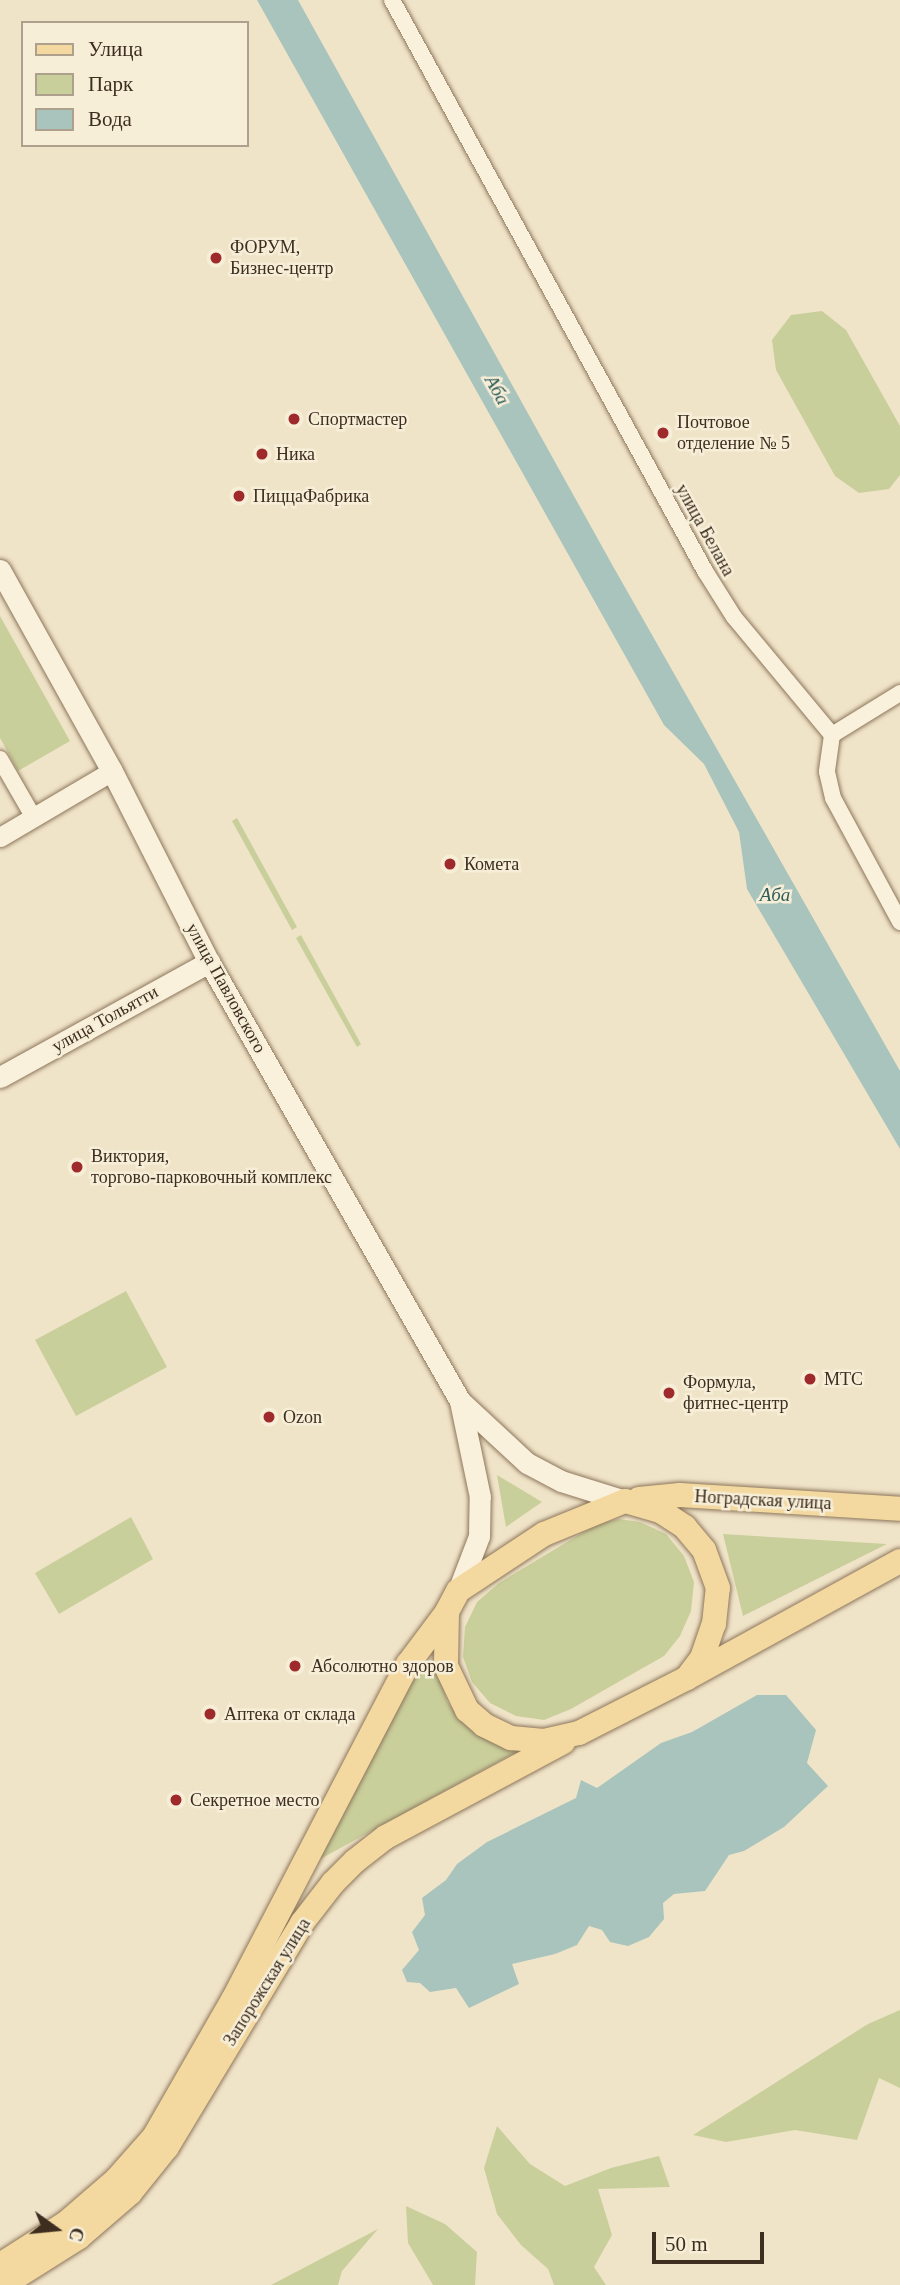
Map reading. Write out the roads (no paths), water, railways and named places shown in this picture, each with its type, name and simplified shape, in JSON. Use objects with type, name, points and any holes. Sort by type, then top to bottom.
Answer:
[{"type":"main road","name":"улица Павловского","points":[[0,570],[112,771],[209,962],[460,1401],[527,1463],[561,1480],[625,1501]]},
{"type":"main road","name":"улица Тольятти","points":[[0,1077],[209,962]]},
{"type":"main road","name":"улица Павловского","points":[[452,1602],[479,1536],[480,1497],[460,1401]]},
{"type":"main road","name":"Ноградская улица","points":[[452,1602],[544,1534],[625,1501],[680,1495],[900,1508]]},
{"type":"main road","points":[[625,1501],[660,1511],[685,1527],[704,1550],[718,1588],[714,1624],[702,1658],[687,1678]]},
{"type":"main road","points":[[452,1602],[446,1666],[467,1710],[484,1725],[511,1738],[544,1741],[579,1733],[687,1678],[900,1561]]},
{"type":"main road","name":"Запорожская улица","points":[[0,2265],[66,2223],[116,2180],[154,2137],[234,1998],[408,1664],[452,1602]]},
{"type":"main road","name":"Запорожская улица","points":[[3,2285],[78,2238],[130,2193],[167,2147],[302,1923],[333,1883],[355,1861],[386,1837],[579,1733]]},
{"type":"street","name":"улица Белана","points":[[392,0],[705,571],[734,617],[832,735]]},
{"type":"street","points":[[900,694],[832,735],[827,772],[832,799],[900,922]]},
{"type":"street","points":[[0,759],[34,818]]},
{"type":"street","points":[[0,837],[112,771]]},
{"type":"water","name":"Аба","points":[[257,0],[298,0],[614,568],[900,1071],[900,1149],[747,889],[739,832],[704,764],[664,725]]},
{"type":"water","points":[[757,1695],[786,1695],[816,1730],[807,1763],[828,1786],[784,1827],[744,1851],[729,1855],[705,1891],[674,1894],[663,1903],[664,1919],[649,1937],[628,1946],[610,1942],[602,1930],[589,1926],[577,1945],[555,1954],[512,1964],[519,1984],[469,2008],[456,1988],[430,1992],[420,1983],[407,1982],[402,1970],[419,1950],[412,1932],[425,1915],[422,1898],[446,1880],[457,1864],[487,1842],[576,1798],[581,1780],[597,1788],[661,1743],[692,1732]]},
{"type":"place","name":"ФОРУМ, Бизнес-центр","points":[[216,258]]},
{"type":"place","name":"Спортмастер","points":[[294,419]]},
{"type":"place","name":"Почтовое отделение № 5","points":[[663,433]]},
{"type":"place","name":"Ника","points":[[262,454]]},
{"type":"place","name":"ПиццаФабрика","points":[[239,496]]},
{"type":"place","name":"Комета","points":[[450,864]]},
{"type":"place","name":"Виктория, торгово-парковочный комплекс","points":[[77,1167]]},
{"type":"place","name":"МТС","points":[[810,1379]]},
{"type":"place","name":"Формула, фитнес-центр","points":[[669,1393]]},
{"type":"place","name":"Ozon","points":[[269,1417]]},
{"type":"place","name":"Абсолютно здоров","points":[[295,1666]]},
{"type":"place","name":"Аптека от склада","points":[[210,1714]]},
{"type":"place","name":"Секретное место","points":[[176,1800]]}]
